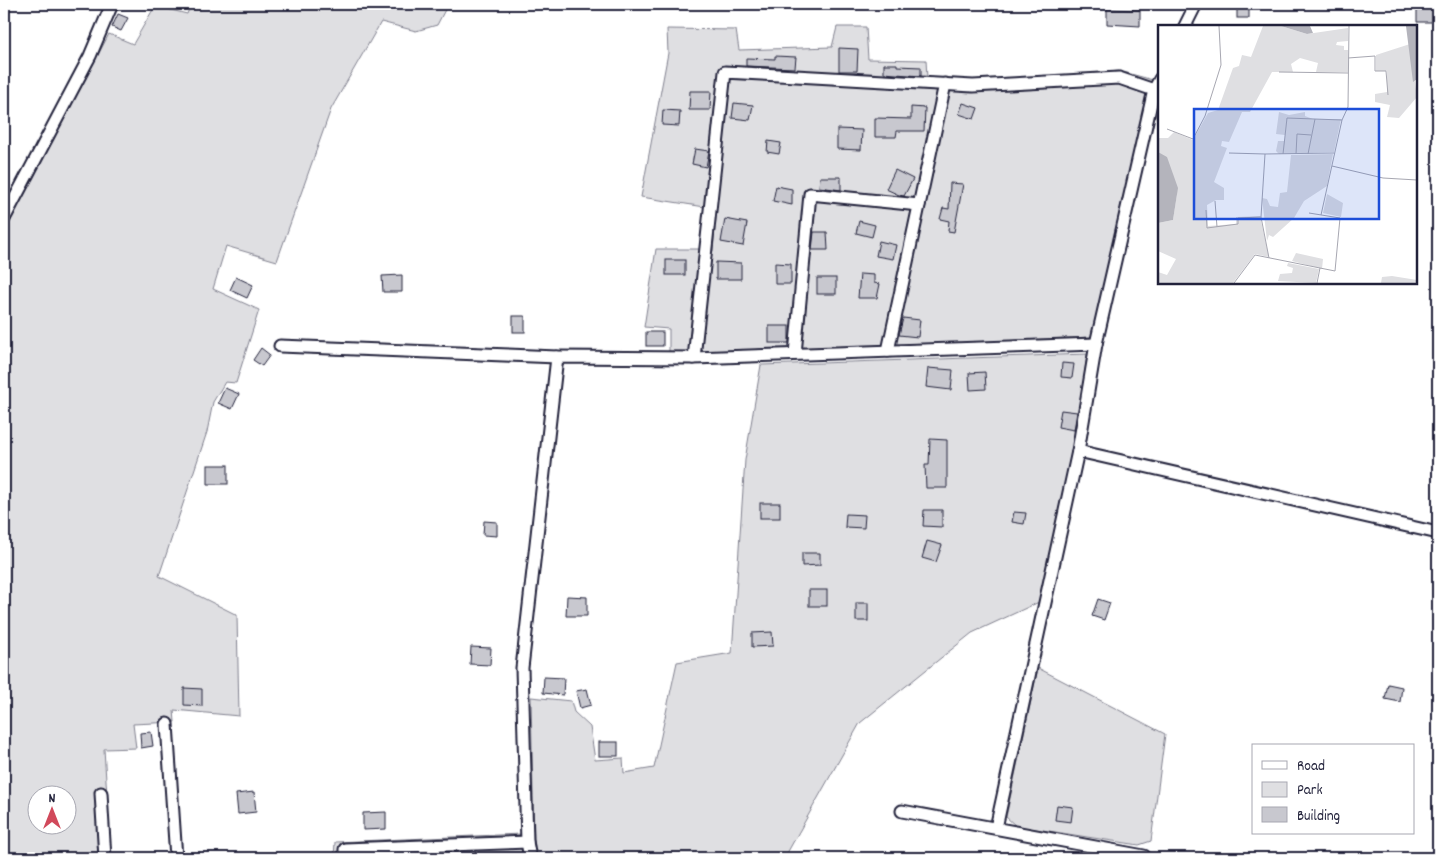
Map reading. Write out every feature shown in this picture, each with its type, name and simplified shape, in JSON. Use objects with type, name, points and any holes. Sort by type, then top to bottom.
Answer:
[{"type":"street","points":[[4,219],[90,56],[112,4]]},
{"type":"street","points":[[1186,25],[1196,4]]},
{"type":"street","points":[[694,358],[725,72],[973,86],[1119,78],[1154,90]]},
{"type":"street","points":[[996,828],[1078,451],[1096,344],[1154,90],[1158,83]]},
{"type":"street","points":[[888,351],[945,84]]},
{"type":"street","points":[[795,354],[810,194],[919,204]]},
{"type":"street","points":[[280,346],[557,357],[694,358],[1096,344]]},
{"type":"street","points":[[530,858],[527,842],[522,668],[557,357]]},
{"type":"street","points":[[1078,451],[1438,533]]},
{"type":"street","points":[[167,724],[176,858]]},
{"type":"street","points":[[101,793],[105,858]]},
{"type":"street","points":[[902,810],[1144,856],[1143,858]]},
{"type":"street","points":[[345,858],[345,849],[527,842]]},
{"type":"green space","points":[[191,4],[448,4],[437,25],[416,31],[381,22],[331,109],[277,261],[226,246],[213,289],[259,310],[236,383],[225,382],[213,402],[207,432],[159,576],[237,615],[239,716],[174,710],[175,722],[133,724],[136,748],[104,749],[111,858],[4,858],[4,233],[109,34],[133,44],[155,6],[187,14]]},
{"type":"green space","points":[[837,27],[866,27],[868,59],[926,60],[927,78],[977,82],[1120,71],[1153,80],[1091,337],[701,354],[669,352],[669,329],[644,327],[656,249],[702,249],[713,251],[717,206],[705,207],[641,197],[668,53],[667,29],[736,30],[739,50],[832,47]]},
{"type":"green space","points":[[1087,354],[1079,417],[1039,602],[972,633],[860,723],[786,855],[780,858],[537,858],[534,840],[531,697],[571,701],[574,712],[590,727],[595,760],[623,758],[624,773],[654,768],[677,662],[732,653],[745,460],[761,365]]},
{"type":"green space","points":[[1038,668],[1165,734],[1151,841],[1139,845],[1016,826],[1006,817]]},
{"type":"green space","points":[[521,834],[526,858],[334,858],[335,842]]},
{"type":"building","points":[[1237,4],[1249,4],[1249,18],[1237,18]]},
{"type":"building","points":[[1417,6],[1438,6],[1437,22],[1417,22]]},
{"type":"building","points":[[1107,9],[1140,10],[1140,26],[1107,24]]},
{"type":"building","points":[[118,14],[128,18],[121,31],[112,27]]},
{"type":"building","points":[[839,48],[858,49],[857,71],[839,71]]},
{"type":"building","points":[[775,56],[796,57],[795,68],[746,66],[746,58],[775,59]]},
{"type":"building","points":[[884,64],[921,67],[921,76],[884,73]]},
{"type":"building","points":[[690,91],[711,91],[710,110],[689,110]]},
{"type":"building","points":[[734,103],[753,105],[750,120],[732,118]]},
{"type":"building","points":[[963,103],[978,108],[974,119],[959,114]]},
{"type":"building","points":[[911,107],[925,108],[924,131],[897,131],[896,137],[875,137],[875,118],[911,119]]},
{"type":"building","points":[[663,110],[680,111],[679,126],[662,125]]},
{"type":"building","points":[[837,129],[862,130],[861,150],[837,149]]},
{"type":"building","points":[[768,141],[781,143],[779,154],[767,152]]},
{"type":"building","points":[[695,149],[709,151],[706,167],[692,164]]},
{"type":"building","points":[[895,170],[913,179],[904,196],[886,189]]},
{"type":"building","points":[[820,177],[841,177],[841,190],[819,187]]},
{"type":"building","points":[[950,183],[963,184],[954,232],[948,231],[949,221],[940,219],[943,208],[949,209]]},
{"type":"building","points":[[776,186],[792,189],[792,205],[773,201]]},
{"type":"building","points":[[725,219],[747,223],[743,246],[721,242]]},
{"type":"building","points":[[859,221],[875,225],[872,237],[856,233]]},
{"type":"building","points":[[814,232],[827,232],[828,250],[812,250]]},
{"type":"building","points":[[879,241],[896,245],[893,259],[876,256]]},
{"type":"building","points":[[666,260],[685,260],[685,275],[666,275]]},
{"type":"building","points":[[716,262],[741,263],[741,279],[716,279]]},
{"type":"building","points":[[775,263],[791,264],[791,284],[775,284]]},
{"type":"building","points":[[860,274],[874,275],[874,283],[880,284],[877,298],[858,298]]},
{"type":"building","points":[[402,275],[402,292],[383,292],[382,276]]},
{"type":"building","points":[[236,277],[253,285],[247,298],[230,290]]},
{"type":"building","points":[[817,278],[836,278],[836,294],[817,294]]},
{"type":"building","points":[[513,316],[525,316],[525,332],[513,332]]},
{"type":"building","points":[[903,318],[920,320],[918,337],[899,335]]},
{"type":"building","points":[[769,326],[789,326],[789,343],[769,343]]},
{"type":"building","points":[[646,332],[663,332],[663,346],[646,346]]},
{"type":"building","points":[[261,348],[270,355],[262,366],[253,360]]},
{"type":"building","points":[[1062,363],[1074,364],[1072,378],[1061,377]]},
{"type":"building","points":[[928,368],[953,370],[951,390],[926,387]]},
{"type":"building","points":[[985,372],[986,389],[970,390],[969,373]]},
{"type":"building","points":[[225,388],[239,394],[232,409],[218,403]]},
{"type":"building","points":[[1061,410],[1077,412],[1074,430],[1058,427]]},
{"type":"building","points":[[930,439],[947,440],[947,488],[926,488],[925,465],[929,465]]},
{"type":"building","points":[[208,465],[228,465],[228,484],[208,484]]},
{"type":"building","points":[[760,503],[780,503],[780,518],[760,518]]},
{"type":"building","points":[[924,510],[942,510],[942,527],[923,526]]},
{"type":"building","points":[[1014,512],[1026,513],[1024,524],[1012,522]]},
{"type":"building","points":[[846,514],[865,515],[864,528],[845,527]]},
{"type":"building","points":[[484,521],[497,522],[497,536],[483,535]]},
{"type":"building","points":[[927,541],[942,545],[936,562],[922,558]]},
{"type":"building","points":[[802,553],[820,553],[820,565],[802,566]]},
{"type":"building","points":[[809,590],[827,590],[827,606],[809,606]]},
{"type":"building","points":[[567,596],[587,597],[587,616],[566,616]]},
{"type":"building","points":[[1098,599],[1110,603],[1104,620],[1092,616]]},
{"type":"building","points":[[856,603],[868,603],[868,621],[856,621]]},
{"type":"building","points":[[772,632],[773,646],[752,647],[752,633]]},
{"type":"building","points":[[471,647],[491,648],[490,665],[470,664]]},
{"type":"building","points":[[544,677],[564,678],[563,695],[543,693]]},
{"type":"building","points":[[1388,684],[1402,687],[1400,702],[1385,699]]},
{"type":"building","points":[[184,688],[202,689],[202,706],[184,705]]},
{"type":"building","points":[[587,689],[591,705],[580,708],[576,691]]},
{"type":"building","points":[[151,732],[153,746],[141,748],[140,733]]},
{"type":"building","points":[[599,742],[618,742],[618,756],[599,756]]},
{"type":"building","points":[[254,792],[256,812],[238,814],[236,794]]},
{"type":"building","points":[[1057,805],[1073,807],[1071,822],[1055,820]]},
{"type":"building","points":[[386,812],[386,829],[363,830],[363,813]]}]
